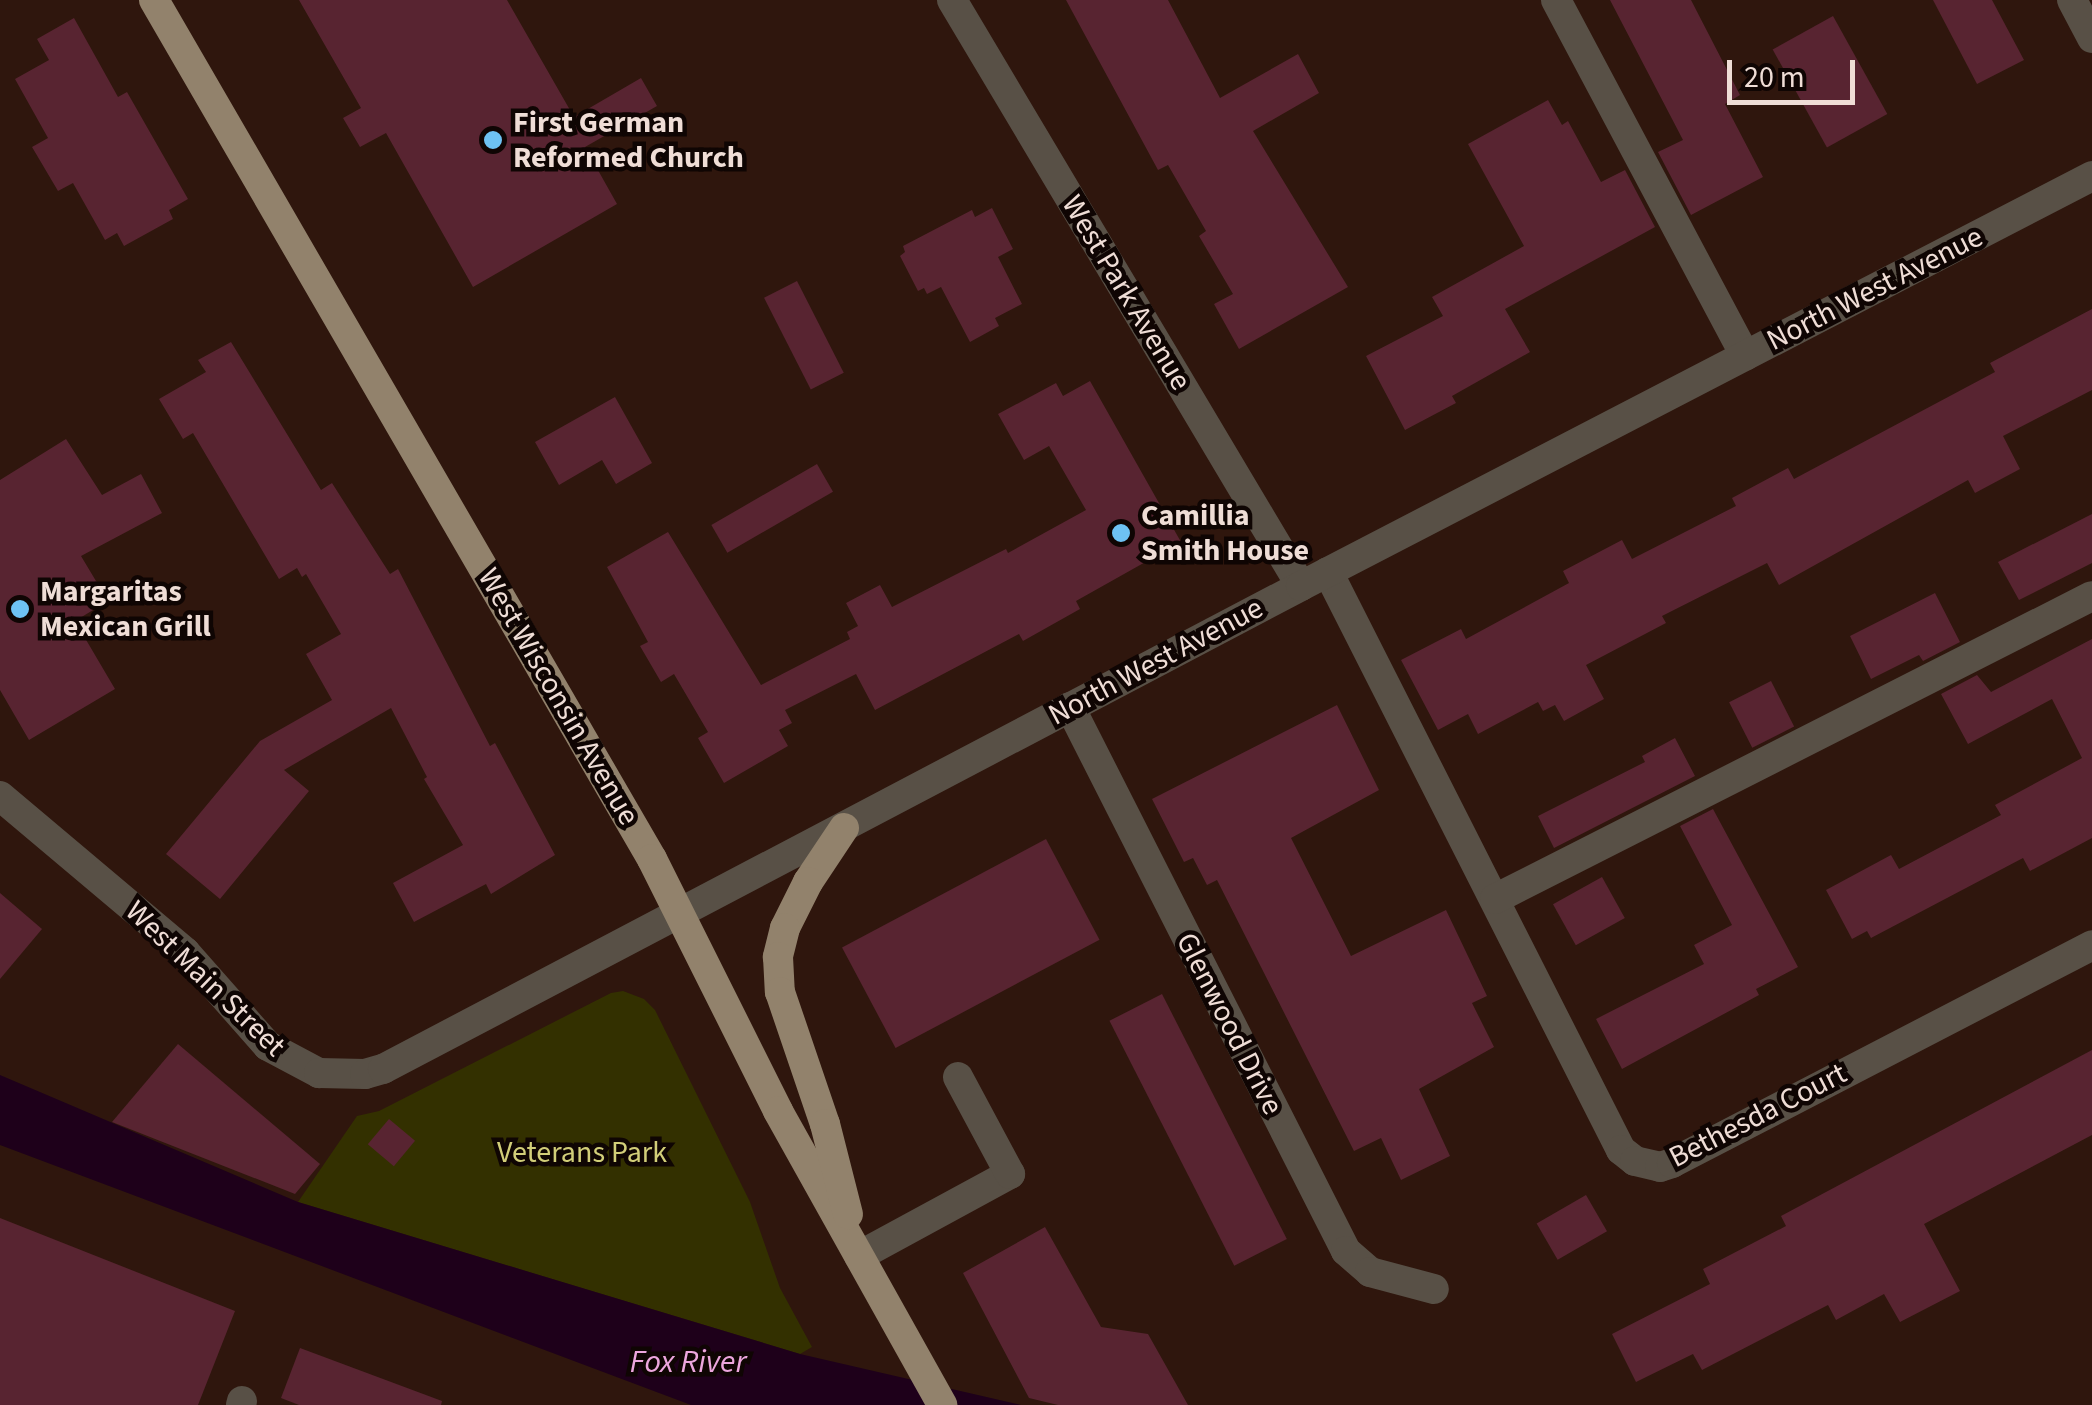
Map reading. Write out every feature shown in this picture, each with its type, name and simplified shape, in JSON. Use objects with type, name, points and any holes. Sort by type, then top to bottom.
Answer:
[{"type":"main road","name":"West Wisconsin Avenue","points":[[154,0],[680,910],[778,1111],[942,1405]]},
{"type":"main road","points":[[844,828],[808,882],[784,928],[778,957],[780,992],[825,1124],[859,1256]]},
{"type":"street","name":"West Park Avenue","points":[[952,0],[1314,579],[1495,899]]},
{"type":"street","points":[[1556,0],[1745,356]]},
{"type":"street","points":[[2072,0],[2092,38]]},
{"type":"street","name":"North West Avenue","points":[[383,1069],[680,910],[2092,176]]},
{"type":"street","points":[[1495,899],[2092,596]]},
{"type":"street","name":"Glenwood Drive","points":[[1070,707],[1346,1251],[1370,1272],[1405,1285],[1434,1289]]},
{"type":"street","name":"West Main Street","points":[[0,796],[185,952],[268,1046],[319,1073],[364,1074],[383,1069]]},
{"type":"street","name":"Bethesda Court","points":[[1495,899],[1621,1150],[1635,1161],[1660,1167],[2092,945]]},
{"type":"street","points":[[859,1256],[1010,1174],[958,1077]]},
{"type":"green space","name":"Veterans Park","points":[[623,991],[644,999],[655,1010],[750,1202],[780,1288],[812,1347],[800,1354],[298,1202],[357,1116],[379,1111],[611,993]]},
{"type":"water","name":"Fox River","points":[[0,1075],[298,1202],[800,1354],[1021,1405],[691,1405],[0,1145]]},
{"type":"building","name":"First German Reformed Church","points":[[299,0],[507,0],[574,117],[641,78],[657,106],[585,147],[617,204],[473,287],[386,133],[360,147],[343,118],[361,108]]},
{"type":"building","points":[[1066,0],[1168,0],[1220,98],[1298,54],[1319,93],[1253,131],[1348,287],[1239,349],[1214,304],[1233,294],[1199,236],[1206,231],[1168,165],[1158,170]]},
{"type":"building","points":[[1610,0],[1691,0],[1740,95],[1725,104],[1763,177],[1691,215],[1658,152],[1683,140]]},
{"type":"building","points":[[1933,0],[1992,0],[2024,60],[1977,84]]},
{"type":"building","points":[[1833,16],[1887,114],[1827,147],[1773,49]]},
{"type":"building","points":[[74,18],[118,97],[127,92],[188,199],[169,210],[173,219],[124,246],[117,233],[105,240],[73,183],[58,191],[32,147],[48,138],[15,79],[49,60],[37,39]]},
{"type":"building","points":[[1548,100],[1562,125],[1568,121],[1601,182],[1625,170],[1655,227],[1505,309],[1530,352],[1452,396],[1456,403],[1405,430],[1366,356],[1443,316],[1432,297],[1524,246],[1468,144]]},
{"type":"building","points":[[992,208],[1013,249],[998,257],[1022,304],[995,318],[999,326],[970,342],[941,287],[927,294],[924,288],[918,291],[900,256],[905,252],[903,246],[972,210],[975,217]]},
{"type":"building","points":[[797,281],[844,373],[811,390],[764,298]]},
{"type":"building","points":[[2092,309],[2092,390],[2003,436],[2020,469],[1975,493],[1968,480],[1779,585],[1767,563],[1662,616],[1666,623],[1586,665],[1604,699],[1564,721],[1555,705],[1543,711],[1538,702],[1478,734],[1468,714],[1438,730],[1401,660],[1461,629],[1466,639],[1569,583],[1563,571],[1622,540],[1632,559],[1736,506],[1732,498],[1788,468],[1794,479],[1995,372],[1990,363]]},
{"type":"building","points":[[231,342],[321,490],[332,483],[390,574],[398,569],[490,746],[495,743],[555,855],[491,894],[486,884],[414,922],[393,883],[463,845],[424,779],[427,777],[391,708],[284,770],[309,791],[220,899],[166,854],[260,741],[332,700],[306,654],[341,634],[306,574],[302,577],[297,568],[279,579],[193,433],[183,439],[159,399],[206,372],[198,360]]},
{"type":"building","points":[[1090,381],[1181,542],[1076,601],[1080,609],[1023,641],[1019,634],[875,710],[856,674],[785,710],[792,723],[779,730],[788,746],[724,783],[698,738],[708,732],[674,674],[661,682],[640,646],[648,642],[607,567],[668,532],[761,685],[850,639],[847,632],[858,626],[846,603],[880,585],[892,607],[1006,549],[1008,553],[1086,510],[1049,446],[1024,460],[998,414],[1056,383],[1063,396]]},
{"type":"building","points":[[615,397],[652,463],[616,484],[602,460],[559,485],[535,442]]},
{"type":"building","points":[[66,439],[102,495],[141,474],[162,513],[81,556],[108,601],[75,621],[115,689],[29,740],[0,690],[0,480]]},
{"type":"building","points":[[817,464],[833,492],[727,553],[711,525]]},
{"type":"building","points":[[2092,514],[2092,563],[2019,600],[1998,562]]},
{"type":"building","points":[[1935,593],[1960,642],[1923,661],[1919,655],[1871,679],[1850,636]]},
{"type":"building","points":[[2092,639],[2092,838],[2030,871],[2023,858],[1871,938],[1867,931],[1852,939],[1826,890],[1891,855],[1899,869],[2001,815],[1995,805],[2082,758],[2052,699],[1968,744],[1941,694],[1977,675],[1991,692]]},
{"type":"building","points":[[1771,681],[1794,726],[1752,748],[1729,702]]},
{"type":"building","points":[[1337,705],[1379,790],[1291,838],[1351,956],[1446,910],[1487,996],[1472,1003],[1494,1047],[1419,1089],[1450,1156],[1401,1180],[1381,1138],[1354,1151],[1217,880],[1207,885],[1193,858],[1184,862],[1152,799]]},
{"type":"building","points":[[1675,738],[1695,776],[1554,848],[1538,816],[1645,762],[1642,756]]},
{"type":"building","points":[[1713,809],[1798,967],[1756,989],[1759,995],[1622,1069],[1596,1019],[1704,964],[1694,945],[1732,925],[1680,826]]},
{"type":"building","points":[[1046,839],[1100,940],[896,1048],[842,947]]},
{"type":"building","points":[[1602,877],[1625,918],[1576,945],[1553,904]]},
{"type":"building","points":[[0,893],[42,929],[0,979]]},
{"type":"building","points":[[1162,994],[1287,1239],[1234,1266],[1109,1021]]},
{"type":"building","points":[[178,1044],[320,1164],[295,1194],[112,1122]]},
{"type":"building","points":[[2092,1050],[2092,1135],[1924,1224],[1960,1291],[1900,1322],[1884,1294],[1836,1320],[1828,1305],[1702,1370],[1693,1354],[1636,1382],[1612,1334],[1710,1284],[1703,1269],[1786,1226],[1781,1216]]},
{"type":"building","points":[[389,1119],[415,1141],[394,1166],[368,1144]]},
{"type":"building","points":[[1586,1195],[1607,1231],[1558,1260],[1537,1224]]},
{"type":"building","points":[[0,1218],[235,1311],[198,1405],[0,1405]]},
{"type":"building","points":[[1045,1227],[1101,1327],[1148,1334],[1188,1405],[1058,1405],[1029,1398],[963,1273]]},
{"type":"building","points":[[300,1348],[442,1401],[441,1405],[299,1405],[281,1398]]},
{"type":"place","name":"First German Reformed Church","points":[[493,140]]},
{"type":"place","name":"Camillia Smith House","points":[[1121,533]]},
{"type":"place","name":"Margaritas Mexican Grill","points":[[20,609]]}]
